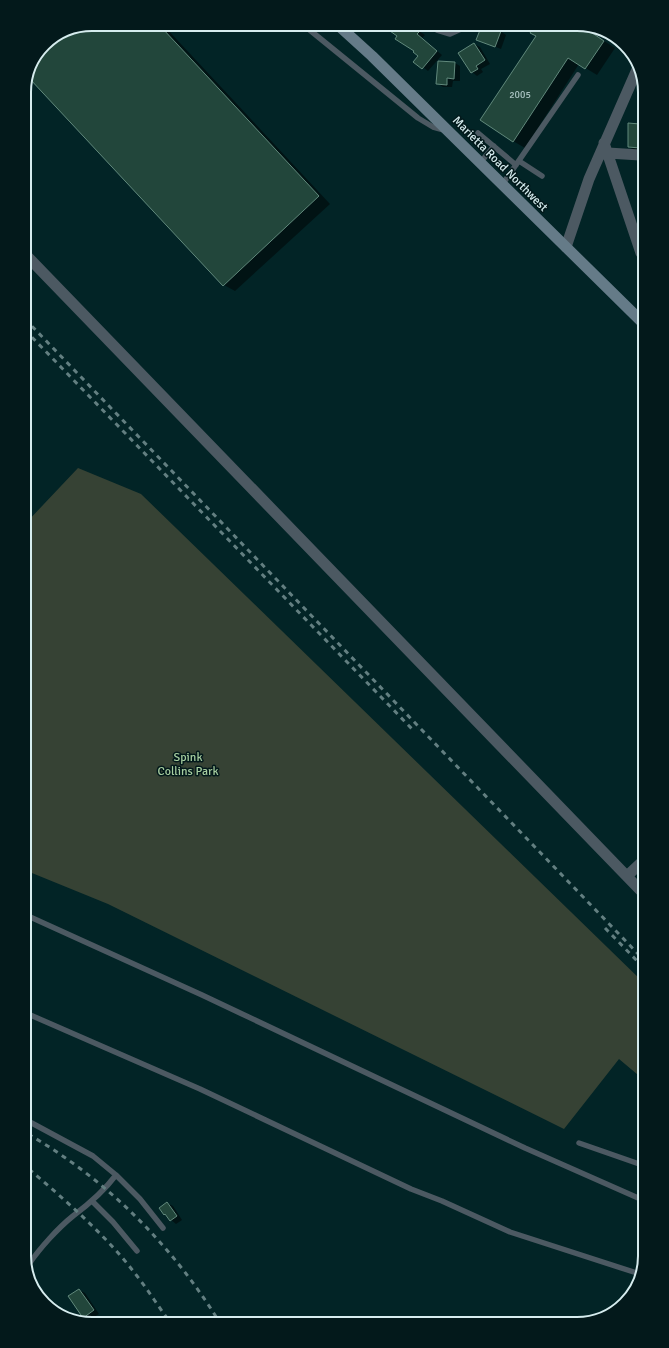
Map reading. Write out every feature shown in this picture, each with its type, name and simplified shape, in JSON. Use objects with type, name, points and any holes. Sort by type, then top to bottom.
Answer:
[{"type":"main road","name":"Marietta Road Northwest","points":[[344,31],[372,56],[638,318]]},
{"type":"street","points":[[566,247],[589,179],[606,148],[635,75]]},
{"type":"street","points":[[606,148],[638,155]]},
{"type":"street","points":[[606,148],[638,244]]},
{"type":"street","points":[[31,260],[638,888]]},
{"type":"street","points":[[627,876],[638,866]]},
{"type":"lane","points":[[311,31],[418,118],[433,127],[448,131]]},
{"type":"lane","points":[[440,31],[450,34],[457,31]]},
{"type":"lane","points":[[502,185],[578,75]]},
{"type":"lane","points":[[478,133],[517,163],[542,176]]},
{"type":"lane","points":[[480,163],[494,146]]},
{"type":"lane","points":[[31,917],[202,995],[525,1148],[638,1198]]},
{"type":"lane","points":[[31,1015],[200,1089],[411,1189],[442,1201],[510,1232],[636,1273]]},
{"type":"lane","points":[[31,1123],[93,1156],[116,1175],[140,1199],[163,1228]]},
{"type":"lane","points":[[579,1143],[638,1164]]},
{"type":"lane","points":[[31,1260],[57,1231],[106,1188],[116,1175]]},
{"type":"lane","points":[[92,1201],[113,1222],[137,1251]]},
{"type":"green space","name":"Spink Collins Park","points":[[78,468],[141,494],[638,977],[638,1075],[619,1059],[564,1129],[108,904],[31,873],[31,518]]},
{"type":"building","points":[[92,31],[165,31],[319,196],[223,286],[32,81],[37,65],[52,46],[61,39],[72,34]]},
{"type":"building","points":[[390,31],[420,31],[417,34],[437,51],[422,69],[413,62],[418,56],[413,52],[414,51],[395,39],[397,36]]},
{"type":"building","points":[[480,31],[501,31],[495,47],[476,40]]},
{"type":"building","points":[[531,31],[581,31],[592,33],[604,41],[585,69],[568,58],[513,142],[480,120],[536,36],[530,33]]},
{"type":"building","points":[[474,43],[485,60],[476,66],[478,69],[471,73],[458,53]]},
{"type":"building","points":[[438,61],[455,62],[454,79],[447,78],[447,85],[436,84]]},
{"type":"building","points":[[628,123],[638,124],[638,148],[628,147]]},
{"type":"building","points":[[167,1202],[177,1216],[170,1221],[159,1208]]},
{"type":"building","points":[[79,1289],[94,1310],[85,1317],[82,1316],[68,1296]]},
{"type":"railway","points":[[31,325],[638,954]]},
{"type":"railway","points":[[31,336],[414,731]]},
{"type":"railway","points":[[605,928],[638,962]]},
{"type":"railway","points":[[31,1136],[85,1172],[136,1216],[181,1267],[216,1317]]},
{"type":"railway","points":[[31,1171],[86,1220],[125,1261],[166,1317]]}]
